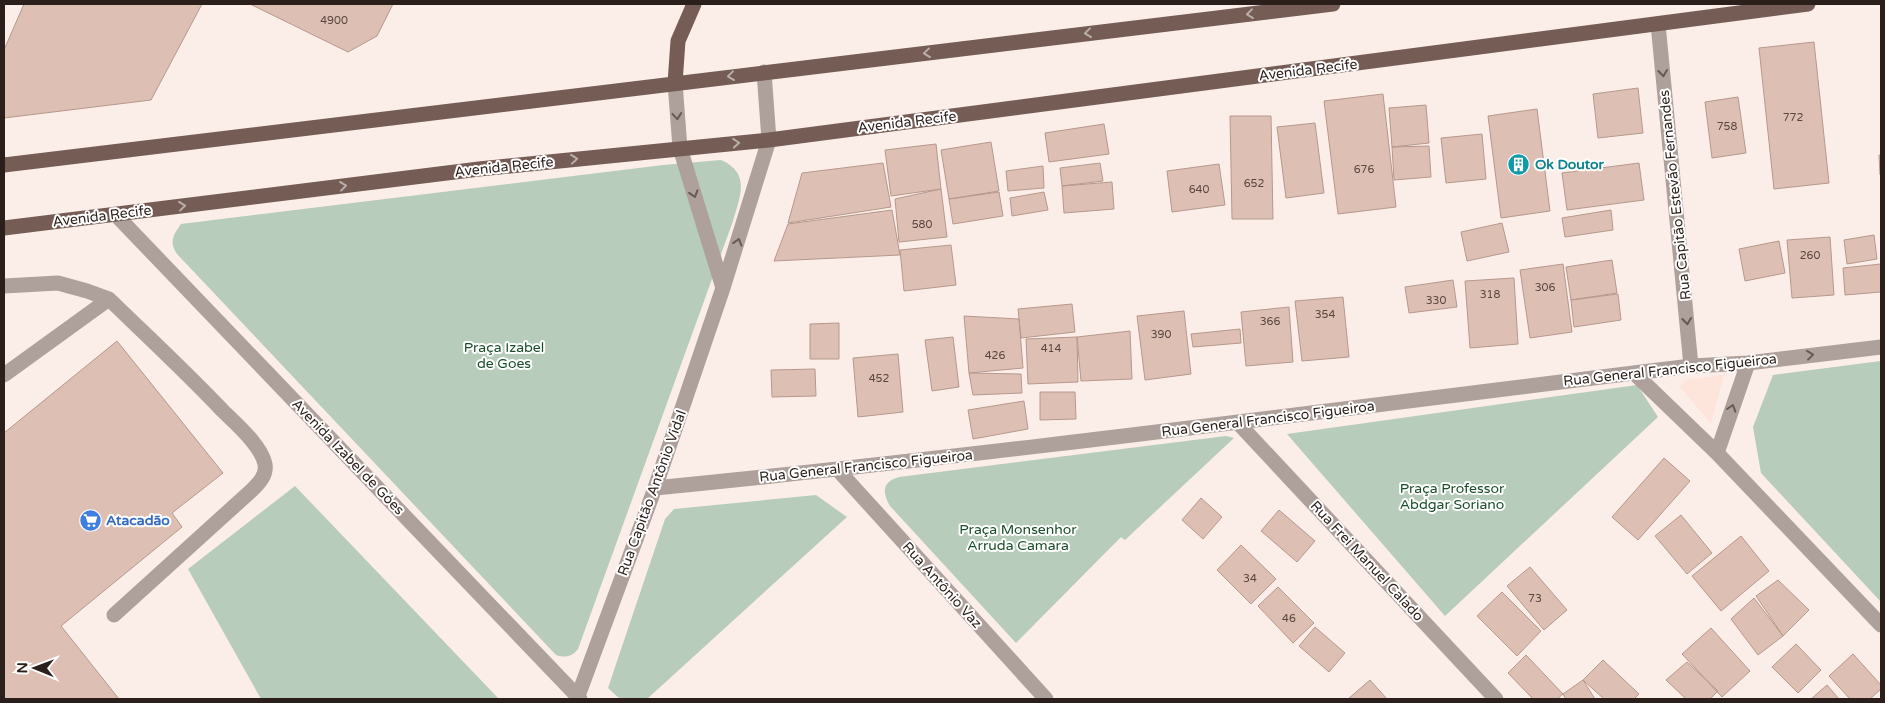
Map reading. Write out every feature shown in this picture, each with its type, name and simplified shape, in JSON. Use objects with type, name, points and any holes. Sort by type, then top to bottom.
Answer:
[{"type":"main road","points":[[674,83],[678,41],[694,4]]},
{"type":"main road","points":[[4,165],[1333,4]]},
{"type":"main road","name":"Avenida Recife","points":[[4,228],[479,169],[769,140],[1808,4]]},
{"type":"street","name":"Rua Capitão Estevão Fernandes","points":[[1658,24],[1691,366]]},
{"type":"street","name":"Rua Capitão Antônio Vidal","points":[[579,698],[655,488],[724,288],[769,140],[764,72]]},
{"type":"street","points":[[674,83],[680,148],[724,288]]},
{"type":"street","name":"Avenida Izabel de Góes","points":[[116,215],[579,698]]},
{"type":"street","points":[[4,286],[58,283],[109,300],[191,378],[247,436],[259,452],[265,465],[262,480],[252,490],[114,615]]},
{"type":"street","points":[[4,374],[109,300]]},
{"type":"street","name":"Rua General Francisco Figueiroa","points":[[655,488],[838,470],[1238,423],[1691,366],[1748,363],[1881,347]]},
{"type":"street","points":[[1717,453],[1748,363]]},
{"type":"street","points":[[1634,373],[1717,453],[1881,625]]},
{"type":"street","name":"Rua Frei Manuel Calado","points":[[1238,423],[1496,699]]},
{"type":"street","name":"Rua Antônio Vaz","points":[[838,470],[1046,699]]},
{"type":"shaded area","points":[[1724,375],[1711,424],[1680,387],[1685,380]]},
{"type":"green space","name":"Praça Izabel de Goes","points":[[721,160],[737,172],[740,179],[740,195],[733,221],[578,649],[568,656],[556,655],[177,254],[173,246],[174,235],[181,224],[663,165]]},
{"type":"green space","points":[[1881,361],[1881,602],[1761,473],[1753,427],[1773,375]]},
{"type":"green space","name":"Praça Professor Abdgar Soriano","points":[[1637,385],[1658,417],[1445,616],[1287,434]]},
{"type":"green space","name":"Praça Monsenhor Arruda Camara","points":[[1226,436],[1234,438],[1125,540],[1121,537],[1016,643],[890,506],[885,492],[889,482],[899,477]]},
{"type":"green space","points":[[295,486],[499,699],[261,699],[188,569]]},
{"type":"green space","points":[[816,495],[847,517],[647,699],[620,699],[608,688],[665,519],[674,509]]},
{"type":"building","points":[[24,4],[202,4],[151,100],[4,118],[4,50]]},
{"type":"building","points":[[250,4],[393,4],[377,36],[348,52]]},
{"type":"building","points":[[1814,42],[1829,183],[1774,189],[1759,48]]},
{"type":"building","points":[[1638,88],[1643,133],[1598,138],[1593,94]]},
{"type":"building","points":[[1383,94],[1396,207],[1338,214],[1324,101]]},
{"type":"building","points":[[1738,97],[1746,153],[1712,158],[1705,102]]},
{"type":"building","points":[[1426,105],[1429,143],[1392,147],[1389,108]]},
{"type":"building","name":"Ok Doutor","points":[[1537,109],[1550,211],[1501,218],[1488,116]]},
{"type":"building","points":[[1230,116],[1271,116],[1273,219],[1232,219]]},
{"type":"building","points":[[1315,123],[1324,193],[1286,198],[1277,127]]},
{"type":"building","points":[[1104,124],[1109,154],[1049,162],[1045,133]]},
{"type":"building","points":[[1482,134],[1486,179],[1446,183],[1441,138]]},
{"type":"building","points":[[991,142],[999,191],[949,199],[941,150]]},
{"type":"building","points":[[936,144],[941,189],[891,196],[885,150]]},
{"type":"building","points":[[1429,146],[1431,177],[1394,180],[1392,147]]},
{"type":"building","points":[[1879,155],[1881,155],[1881,175],[1880,175]]},
{"type":"building","points":[[883,163],[891,207],[788,223],[802,173]]},
{"type":"building","points":[[1100,163],[1103,181],[1062,186],[1060,168]]},
{"type":"building","points":[[1639,163],[1644,200],[1567,210],[1562,173]]},
{"type":"building","points":[[1219,164],[1225,205],[1172,212],[1167,171]]},
{"type":"building","points":[[1043,166],[1044,188],[1008,191],[1006,171]]},
{"type":"building","points":[[1112,182],[1114,209],[1064,213],[1062,186]]},
{"type":"building","points":[[941,189],[947,237],[899,242],[895,199]]},
{"type":"building","points":[[999,192],[1003,216],[953,224],[949,199]]},
{"type":"building","points":[[1044,192],[1048,210],[1012,216],[1010,198]]},
{"type":"building","points":[[892,210],[900,255],[774,261],[788,224]]},
{"type":"building","points":[[1611,210],[1613,230],[1565,237],[1562,218]]},
{"type":"building","points":[[1502,223],[1509,252],[1467,261],[1461,232]]},
{"type":"building","points":[[1874,235],[1877,259],[1847,264],[1844,240]]},
{"type":"building","points":[[1830,237],[1834,295],[1792,298],[1787,240]]},
{"type":"building","points":[[1779,241],[1785,273],[1745,281],[1739,249]]},
{"type":"building","points":[[951,245],[956,285],[904,291],[900,250]]},
{"type":"building","points":[[1612,260],[1617,293],[1571,300],[1566,267]]},
{"type":"building","points":[[1563,264],[1572,332],[1530,338],[1520,270]]},
{"type":"building","points":[[1881,264],[1881,292],[1845,295],[1843,268]]},
{"type":"building","points":[[1514,278],[1518,344],[1470,348],[1465,281]]},
{"type":"building","points":[[1453,280],[1457,307],[1409,313],[1405,287]]},
{"type":"building","points":[[1618,294],[1621,320],[1574,327],[1571,300]]},
{"type":"building","points":[[1343,297],[1349,357],[1302,361],[1295,301]]},
{"type":"building","points":[[1072,304],[1075,332],[1021,338],[1018,309]]},
{"type":"building","points":[[1289,307],[1293,362],[1246,366],[1241,312]]},
{"type":"building","points":[[1184,311],[1191,374],[1145,380],[1137,316]]},
{"type":"building","points":[[964,316],[1019,319],[1023,368],[969,373]]},
{"type":"building","points":[[839,323],[839,359],[810,359],[810,324]]},
{"type":"building","points":[[1240,329],[1241,343],[1193,347],[1191,334]]},
{"type":"building","points":[[1130,331],[1132,379],[1081,381],[1077,337]]},
{"type":"building","points":[[953,337],[959,387],[932,391],[925,340]]},
{"type":"building","points":[[1077,337],[1078,382],[1028,384],[1026,339]]},
{"type":"building","name":"Atacadão","points":[[117,341],[223,473],[172,513],[182,527],[61,626],[119,699],[4,699],[4,433]]},
{"type":"building","points":[[898,354],[903,412],[858,417],[853,358]]},
{"type":"building","points":[[815,369],[816,396],[772,397],[771,370]]},
{"type":"building","points":[[969,373],[1021,374],[1022,393],[973,395]]},
{"type":"building","points":[[1040,392],[1075,392],[1076,419],[1040,420]]},
{"type":"building","points":[[1024,401],[1028,429],[973,439],[968,410]]},
{"type":"building","points":[[1664,458],[1690,481],[1638,540],[1612,517]]},
{"type":"building","points":[[1201,498],[1222,517],[1203,539],[1182,520]]},
{"type":"building","points":[[1279,510],[1315,541],[1297,562],[1261,531]]},
{"type":"building","points":[[1681,515],[1712,553],[1687,574],[1655,536]]},
{"type":"building","points":[[1741,536],[1769,571],[1721,611],[1692,576]]},
{"type":"building","points":[[1241,545],[1276,579],[1251,604],[1217,570]]},
{"type":"building","points":[[1530,567],[1567,610],[1544,630],[1507,586]]},
{"type":"building","points":[[1778,580],[1809,610],[1783,636],[1756,596]]},
{"type":"building","points":[[1278,587],[1314,623],[1293,643],[1258,606]]},
{"type":"building","points":[[1502,592],[1541,631],[1517,656],[1477,616]]},
{"type":"building","points":[[1754,598],[1783,636],[1758,655],[1731,619]]},
{"type":"building","points":[[1315,627],[1345,653],[1329,672],[1299,646]]},
{"type":"building","points":[[1711,628],[1750,671],[1722,697],[1682,654]]},
{"type":"building","points":[[1796,644],[1821,670],[1798,693],[1772,667]]},
{"type":"building","points":[[1853,654],[1881,685],[1881,689],[1870,699],[1850,699],[1829,676]]},
{"type":"building","points":[[1526,655],[1563,694],[1557,699],[1533,699],[1508,673]]},
{"type":"building","points":[[1603,660],[1639,694],[1634,699],[1604,699],[1583,680]]},
{"type":"building","points":[[1687,662],[1718,691],[1710,699],[1686,699],[1666,680]]},
{"type":"building","points":[[1370,680],[1387,699],[1348,699]]},
{"type":"building","points":[[1583,680],[1595,699],[1566,699],[1563,694]]},
{"type":"building","points":[[1827,685],[1839,699],[1811,699]]},
{"type":"place","name":"Ok Doutor","points":[[1519,164]]},
{"type":"place","name":"Atacadão","points":[[90,520]]}]
